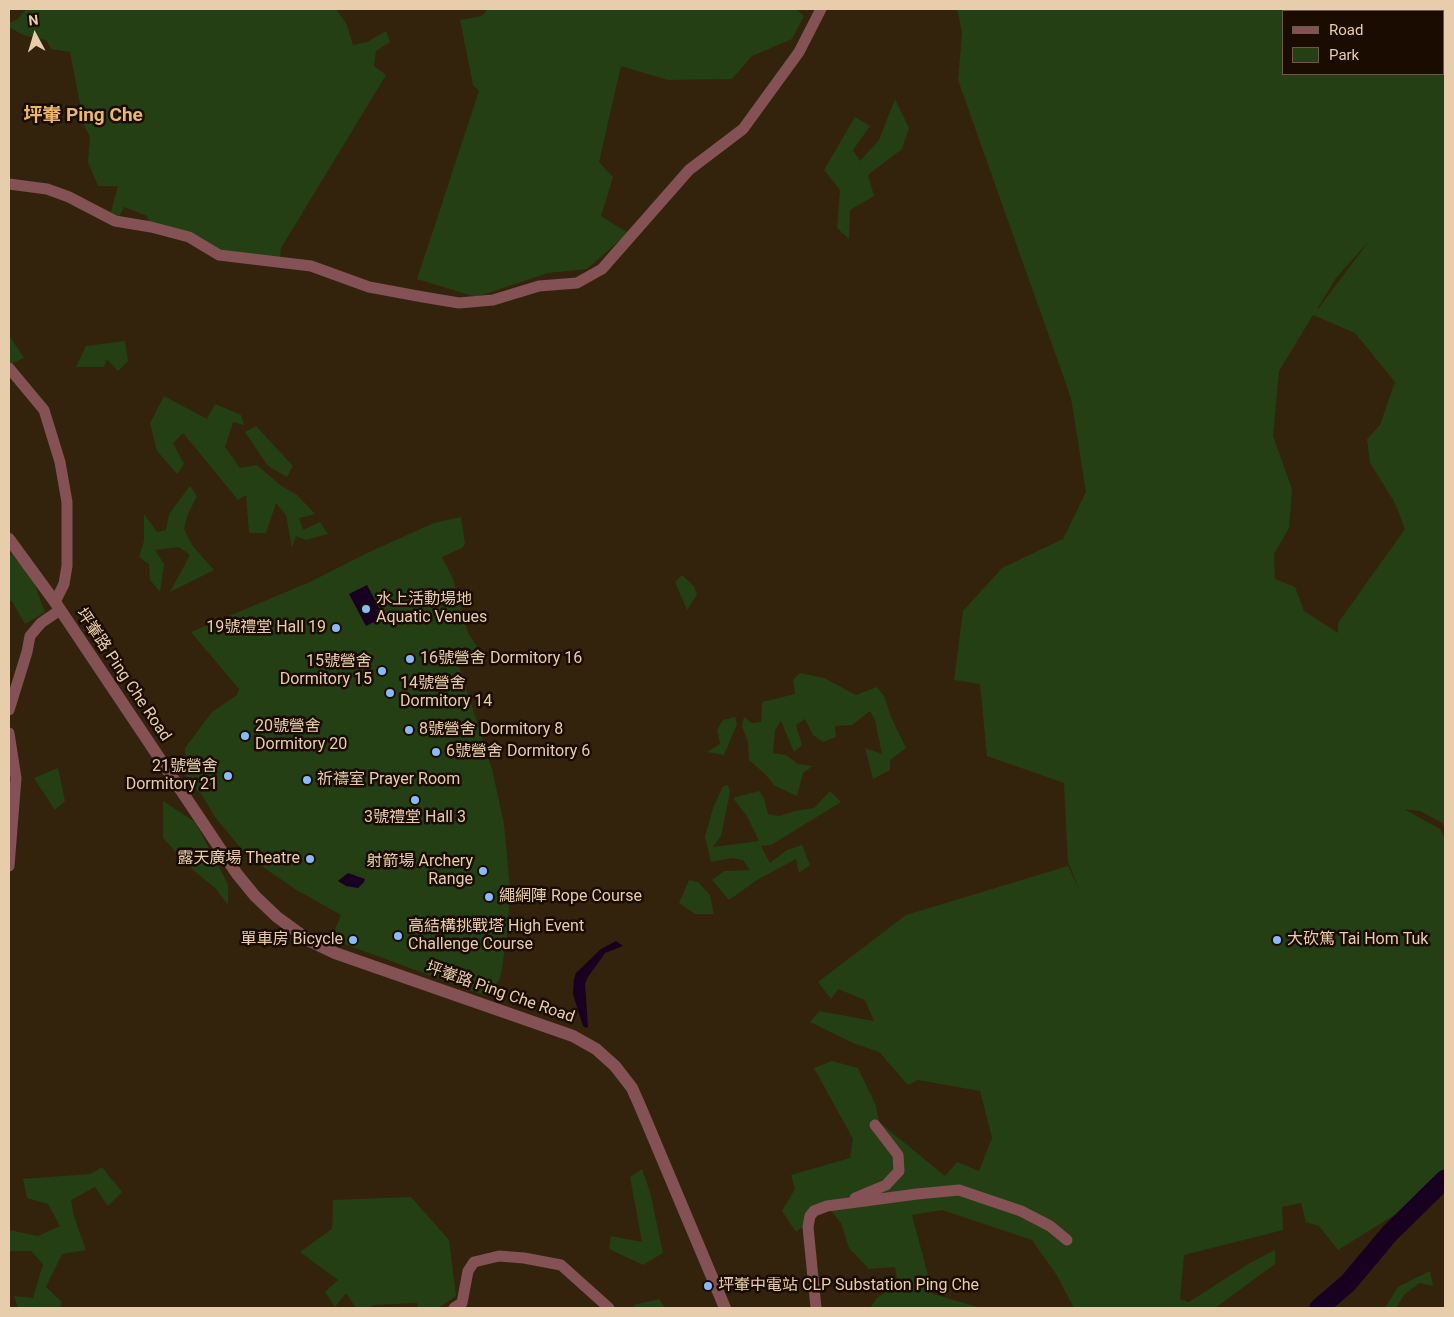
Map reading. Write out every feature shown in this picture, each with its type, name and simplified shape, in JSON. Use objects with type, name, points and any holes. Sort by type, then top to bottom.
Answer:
[{"type":"street","points":[[9,184],[47,189],[69,197],[115,221],[151,227],[189,237],[219,254],[311,266],[369,286],[423,297],[459,303],[493,300],[539,286],[577,283],[602,269],[689,170],[743,129],[799,52],[821,9]]},
{"type":"street","points":[[9,368],[44,410],[60,462],[67,502],[68,566],[57,606],[30,636],[9,710]]},
{"type":"street","name":"坪輋路 Ping Che Road","points":[[9,538],[57,606],[236,874],[254,896],[276,917],[310,941],[335,953],[573,1036],[596,1049],[615,1066],[627,1081],[638,1101],[725,1308]]},
{"type":"street","points":[[9,733],[16,778],[9,866]]},
{"type":"street","points":[[844,1203],[886,1185],[899,1171],[898,1154],[875,1125]]},
{"type":"street","points":[[816,1308],[808,1227],[810,1216],[818,1209],[844,1203],[959,1190],[1021,1212],[1050,1226],[1067,1240]]},
{"type":"street","points":[[462,1306],[468,1271],[474,1262],[480,1259],[499,1256],[524,1258],[561,1266],[609,1308]]},
{"type":"green space","points":[[26,9],[336,9],[347,25],[353,45],[367,42],[386,31],[390,42],[376,51],[374,66],[386,75],[281,248],[280,262],[229,256],[151,227],[147,216],[124,207],[117,220],[110,216],[118,186],[98,186],[88,162],[90,137],[84,125],[70,52],[51,49],[46,40],[23,35],[9,27],[9,23],[18,19]]},
{"type":"green space","points":[[487,9],[796,9],[804,16],[792,39],[752,56],[732,79],[668,80],[621,66],[599,162],[613,177],[601,216],[628,233],[587,269],[548,273],[476,297],[417,279],[479,91],[473,85],[460,20],[482,16]]},
{"type":"green space","points":[[957,9],[1445,9],[1445,828],[1442,823],[1420,811],[1404,809],[1440,829],[1445,839],[1445,1173],[1396,1214],[1338,1250],[1319,1226],[1306,1222],[1301,1203],[1282,1207],[1283,1230],[1184,1255],[1180,1299],[1189,1302],[1248,1264],[1275,1250],[1275,1264],[1215,1308],[1074,1308],[1056,1274],[1032,1240],[942,1210],[912,1215],[933,1294],[981,1308],[870,1308],[877,1298],[898,1284],[895,1267],[869,1269],[849,1248],[841,1223],[827,1206],[796,1232],[782,1211],[795,1189],[791,1175],[850,1158],[853,1139],[814,1068],[832,1061],[858,1068],[876,1106],[879,1122],[945,1176],[957,1162],[979,1171],[992,1138],[980,1091],[918,1080],[908,1085],[879,1052],[853,1043],[810,1022],[819,1011],[874,1021],[865,1000],[838,989],[831,999],[818,982],[906,915],[1068,866],[1080,891],[1068,862],[1064,783],[987,756],[980,684],[954,680],[963,611],[1002,568],[1063,539],[1086,492],[1071,398],[958,80],[962,33]],"holes":[[[1369,241],[1318,309],[1317,309],[1336,278]],[[1313,315],[1355,333],[1395,382],[1380,425],[1367,439],[1370,463],[1395,503],[1405,529],[1338,623],[1338,633],[1304,611],[1295,587],[1275,579],[1274,554],[1289,528],[1292,489],[1273,436],[1279,371]]]},
{"type":"green space","points":[[895,99],[909,128],[902,149],[868,175],[874,196],[850,210],[849,239],[837,228],[840,190],[824,170],[855,117],[870,126],[853,150],[860,161],[879,140]]},
{"type":"green space","points":[[9,335],[24,358],[9,365]]},
{"type":"green space","points":[[125,341],[128,361],[118,371],[107,359],[104,367],[76,367],[86,346]]},
{"type":"green space","points":[[164,396],[207,419],[215,404],[241,415],[244,425],[233,422],[225,447],[240,468],[257,465],[280,485],[297,495],[315,514],[299,518],[303,530],[320,522],[328,534],[306,540],[296,536],[292,548],[286,515],[276,503],[266,533],[249,533],[246,495],[238,500],[183,433],[173,443],[184,464],[177,474],[157,451],[150,423]]},
{"type":"green space","points":[[256,426],[293,466],[287,477],[268,466],[245,432]]},
{"type":"green space","points":[[190,486],[197,496],[188,514],[184,529],[192,545],[214,570],[170,592],[190,555],[179,547],[155,550],[164,564],[160,592],[150,580],[149,564],[139,557],[144,541],[144,514],[157,532],[166,530],[169,514]]},
{"type":"green space","points":[[461,517],[465,544],[462,548],[442,557],[453,579],[468,633],[484,657],[459,666],[492,769],[504,824],[510,889],[508,928],[501,974],[499,980],[486,996],[331,939],[341,915],[295,889],[247,856],[215,817],[202,795],[187,781],[185,748],[212,712],[237,695],[239,689],[191,632],[312,581],[367,553],[434,523]]},
{"type":"green space","points":[[9,552],[31,575],[45,612],[25,624],[12,601],[9,601]]},
{"type":"green space","points":[[682,575],[694,586],[697,595],[687,610],[675,582]]},
{"type":"green space","points":[[800,673],[824,678],[856,695],[877,687],[884,696],[891,717],[906,748],[890,760],[890,770],[873,779],[865,748],[882,754],[875,720],[870,711],[852,725],[835,726],[836,737],[823,742],[813,735],[805,719],[796,725],[802,745],[794,752],[781,721],[775,730],[773,753],[786,755],[798,764],[813,766],[803,773],[797,796],[775,786],[749,760],[748,743],[742,726],[744,717],[752,723],[761,722],[762,702],[795,694],[793,680]]},
{"type":"green space","points":[[735,717],[737,724],[724,755],[707,752],[720,744],[717,730],[723,720]]},
{"type":"green space","points":[[58,768],[65,801],[55,810],[34,778]]},
{"type":"green space","points":[[728,785],[730,792],[721,836],[713,847],[759,841],[747,816],[733,798],[759,791],[764,798],[768,814],[779,816],[814,808],[830,791],[841,802],[771,845],[761,846],[770,863],[787,850],[802,845],[810,865],[799,873],[796,859],[757,880],[729,900],[712,880],[724,871],[750,870],[743,860],[732,858],[711,862],[705,837],[713,808],[723,786]]},
{"type":"green space","points":[[163,801],[195,822],[228,884],[228,905],[215,888],[193,870],[163,838]]},
{"type":"green space","points":[[689,880],[698,882],[710,895],[714,914],[695,914],[679,903]]},
{"type":"green space","points":[[102,1167],[122,1192],[108,1206],[95,1187],[71,1200],[74,1216],[86,1250],[62,1254],[46,1287],[62,1302],[60,1308],[18,1308],[14,1296],[33,1298],[43,1264],[31,1251],[9,1251],[9,1230],[38,1236],[60,1226],[48,1204],[27,1198],[23,1179],[90,1174]]},
{"type":"green space","points":[[642,1169],[650,1192],[663,1253],[643,1265],[609,1249],[611,1236],[642,1242],[630,1177]]},
{"type":"green space","points":[[411,1197],[449,1240],[456,1296],[438,1308],[418,1308],[417,1303],[374,1305],[366,1308],[356,1308],[346,1293],[335,1307],[325,1292],[338,1280],[300,1252],[332,1229],[333,1200]]},
{"type":"green space","points":[[1430,1271],[1433,1286],[1419,1283],[1404,1295],[1396,1308],[1385,1308],[1398,1287]]},
{"type":"green space","points":[[659,1299],[665,1308],[637,1308],[633,1305]]},
{"type":"shaded area","points":[[367,585],[384,617],[366,626],[349,594]]},
{"type":"shaded area","points":[[348,873],[365,879],[364,882],[358,888],[346,886],[338,881]]},
{"type":"shaded area","points":[[616,941],[623,946],[605,953],[585,984],[588,1027],[586,1028],[583,1026],[573,994],[576,973],[601,949]]},
{"type":"waterway","points":[[1319,1308],[1348,1283],[1390,1233],[1445,1179]]},
{"type":"place","name":"水上活動場地 Aquatic Venues","points":[[366,609]]},
{"type":"place","name":"19號禮堂 Hall 19","points":[[336,628]]},
{"type":"place","name":"16號營舍 Dormitory 16","points":[[410,659]]},
{"type":"place","name":"15號營舍 Dormitory 15","points":[[382,671]]},
{"type":"place","name":"14號營舍 Dormitory 14","points":[[390,693]]},
{"type":"place","name":"8號營舍 Dormitory 8","points":[[409,730]]},
{"type":"place","name":"20號營舍 Dormitory 20","points":[[245,736]]},
{"type":"place","name":"6號營舍 Dormitory 6","points":[[436,752]]},
{"type":"place","name":"21號營舍 Dormitory 21","points":[[228,776]]},
{"type":"place","name":"祈禱室 Prayer Room","points":[[307,780]]},
{"type":"place","name":"3號禮堂 Hall 3","points":[[415,800]]},
{"type":"place","name":"露天廣場 Theatre","points":[[310,859]]},
{"type":"place","name":"射箭場 Archery Range","points":[[483,871]]},
{"type":"place","name":"繩網陣 Rope Course","points":[[489,897]]},
{"type":"place","name":"高結構挑戰塔 High Event Challenge Course","points":[[398,936]]},
{"type":"place","name":"單車房 Bicycle","points":[[353,940]]},
{"type":"place","name":"大砍篤 Tai Hom Tuk","points":[[1277,940]]},
{"type":"place","name":"坪輋中電站 CLP Substation Ping Che","points":[[708,1286]]},
{"type":"district","name":"坪輋 Ping Che","points":[[83,116]]}]
